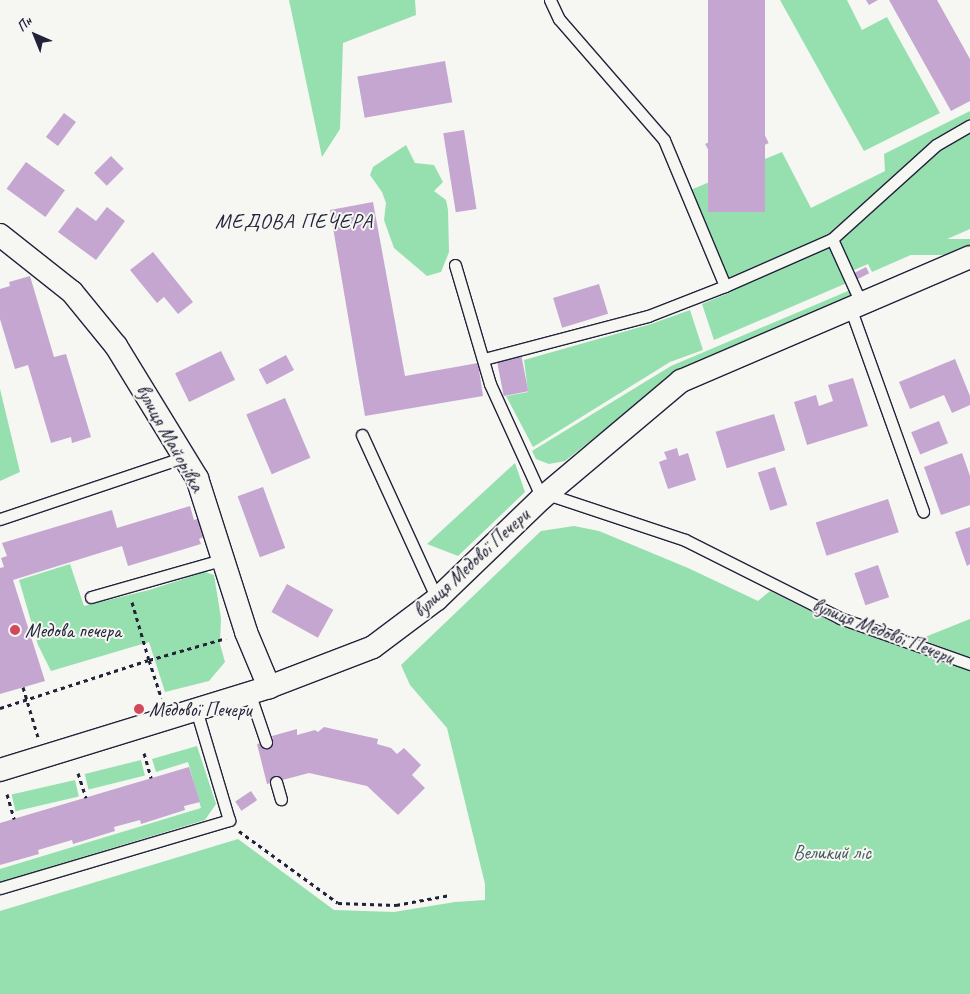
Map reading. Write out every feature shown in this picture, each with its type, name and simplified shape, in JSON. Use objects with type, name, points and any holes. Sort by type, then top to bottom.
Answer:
[{"type":"street","name":"вулиця Майорівка","points":[[0,235],[72,292],[116,346],[197,478],[246,632],[259,690]]},
{"type":"street","name":"вулиця Медової Печери","points":[[0,770],[259,690],[373,647],[438,600],[544,496],[681,380],[857,307],[970,257]]},
{"type":"lane","points":[[550,0],[559,18],[664,140],[725,286]]},
{"type":"lane","points":[[484,360],[648,316],[725,286],[832,239],[936,145],[970,125]]},
{"type":"lane","points":[[832,239],[857,307],[923,512]]},
{"type":"lane","points":[[455,265],[490,384],[544,496]]},
{"type":"lane","points":[[362,435],[438,600]]},
{"type":"lane","points":[[0,519],[184,457]]},
{"type":"lane","name":"вулиця Медової Печери","points":[[544,496],[685,540],[840,618],[970,664]]},
{"type":"lane","points":[[91,597],[224,559]]},
{"type":"lane","points":[[259,690],[266,742]]},
{"type":"lane","points":[[0,888],[229,820],[196,709]]},
{"type":"lane","points":[[276,782],[281,799]]},
{"type":"path","points":[[128,586],[162,701]]},
{"type":"path","points":[[0,708],[149,660],[246,632]]},
{"type":"path","points":[[23,687],[38,738]]},
{"type":"path","points":[[144,753],[151,778]]},
{"type":"path","points":[[78,773],[86,798]]},
{"type":"path","points":[[7,794],[14,819]]},
{"type":"path","points":[[238,830],[338,903],[396,905],[450,895]]},
{"type":"green space","points":[[289,0],[415,0],[416,15],[343,43],[340,129],[322,157]]},
{"type":"green space","points":[[780,0],[847,0],[862,30],[887,17],[940,113],[864,151]]},
{"type":"green space","points":[[970,111],[970,229],[872,272],[868,264],[845,274],[849,282],[714,340],[702,304],[731,292],[688,191],[782,152],[811,208],[885,171],[884,154]]},
{"type":"green space","points":[[406,145],[415,163],[434,165],[443,182],[434,191],[446,200],[448,210],[449,252],[441,272],[427,276],[394,248],[384,220],[386,203],[382,192],[370,175],[373,167]]},
{"type":"green space","points":[[847,239],[970,239],[970,255],[847,255]]},
{"type":"green space","points":[[855,288],[849,302],[678,372],[565,461],[549,464],[536,459],[532,451],[671,366]]},
{"type":"green space","points":[[690,310],[703,350],[670,362],[533,447],[506,396],[528,392],[524,360],[651,324]]},
{"type":"green space","points":[[0,389],[20,472],[0,481]]},
{"type":"green space","points":[[515,463],[525,492],[458,556],[427,544]]},
{"type":"green space","name":"Великий ліс","points":[[574,526],[599,531],[688,568],[758,601],[770,591],[834,623],[970,670],[970,994],[0,994],[0,911],[238,839],[334,910],[394,912],[455,902],[485,900],[485,884],[447,728],[410,685],[401,665],[541,531]]},
{"type":"green space","points":[[70,564],[84,606],[149,590],[205,572],[214,575],[221,618],[220,644],[225,662],[209,681],[165,692],[149,642],[51,671],[38,645],[19,580]]},
{"type":"green space","points":[[970,619],[970,658],[920,639]]},
{"type":"green space","points":[[197,746],[216,804],[205,820],[0,882],[0,869],[201,808],[188,762],[156,772],[152,759]]},
{"type":"green space","points":[[141,760],[145,776],[89,790],[85,774]]},
{"type":"green space","points":[[75,780],[79,797],[15,811],[12,795]]},
{"type":"building","points":[[708,0],[765,0],[765,212],[708,212]]},
{"type":"building","points":[[866,0],[878,0],[869,5]]},
{"type":"building","points":[[889,0],[937,0],[970,59],[970,101],[951,111]]},
{"type":"building","points":[[445,61],[452,102],[365,118],[357,76]]},
{"type":"building","points":[[64,113],[76,122],[58,146],[46,137]]},
{"type":"building","points":[[756,118],[769,143],[718,169],[705,144]]},
{"type":"building","points":[[464,130],[477,209],[456,212],[443,133]]},
{"type":"building","points":[[111,156],[124,169],[107,186],[94,173]]},
{"type":"building","points":[[26,162],[65,190],[45,217],[7,189]]},
{"type":"building","points":[[373,202],[405,376],[478,363],[483,396],[365,416],[330,210]]},
{"type":"building","points":[[77,207],[96,221],[107,207],[125,221],[96,260],[58,232]]},
{"type":"building","points":[[153,252],[193,302],[178,314],[164,297],[157,303],[130,270]]},
{"type":"building","points":[[866,267],[869,273],[854,281],[851,275]]},
{"type":"building","points":[[30,276],[54,357],[66,354],[91,437],[72,443],[71,437],[51,443],[28,365],[15,369],[0,319],[0,289],[10,286],[9,282]]},
{"type":"building","points":[[599,284],[608,314],[562,328],[553,298]]},
{"type":"building","points":[[221,351],[235,380],[189,402],[175,373]]},
{"type":"building","points":[[521,354],[528,391],[504,396],[496,359]]},
{"type":"building","points":[[286,355],[294,370],[267,385],[259,370]]},
{"type":"building","points":[[955,359],[970,396],[970,405],[952,413],[944,395],[910,409],[899,382]]},
{"type":"building","points":[[853,378],[868,426],[807,445],[794,402],[816,395],[819,406],[833,401],[828,385]]},
{"type":"building","points":[[285,398],[310,458],[272,474],[246,414]]},
{"type":"building","points":[[774,414],[785,450],[727,468],[716,432]]},
{"type":"building","points":[[939,421],[948,443],[920,454],[911,432]]},
{"type":"building","points":[[677,448],[679,456],[688,453],[696,480],[668,489],[659,462],[667,459],[664,452]]},
{"type":"building","points":[[962,453],[970,476],[970,505],[941,515],[924,467]]},
{"type":"building","points":[[775,467],[787,505],[770,511],[758,473]]},
{"type":"building","points":[[263,487],[285,548],[260,557],[238,496]]},
{"type":"building","points":[[888,499],[899,532],[827,556],[816,522]]},
{"type":"building","points":[[190,506],[194,520],[200,518],[206,536],[199,539],[201,544],[128,566],[122,546],[13,580],[45,681],[0,694],[0,568],[4,567],[1,558],[7,556],[2,543],[112,510],[117,528]]},
{"type":"building","points":[[970,527],[970,564],[967,566],[955,532]]},
{"type":"building","points":[[878,565],[889,597],[865,605],[854,573]]},
{"type":"building","points":[[287,584],[333,610],[318,638],[271,612]]},
{"type":"building","points":[[324,727],[378,739],[377,744],[391,748],[397,754],[404,748],[421,765],[412,775],[425,788],[398,815],[367,786],[309,773],[267,784],[257,744],[273,740],[272,736],[297,729],[297,735],[315,730],[318,732]]},
{"type":"building","points":[[189,767],[200,802],[184,806],[185,810],[141,824],[140,820],[114,827],[115,831],[73,844],[72,840],[38,850],[39,854],[0,865],[0,823]]},
{"type":"building","points":[[251,791],[257,800],[241,811],[235,802]]},
{"type":"place","name":"Медова печера","points":[[15,630]]},
{"type":"place","name":"Медової Печери","points":[[139,709]]},
{"type":"district","name":"МЕДОВА ПЕЧЕРА","points":[[294,221]]}]
